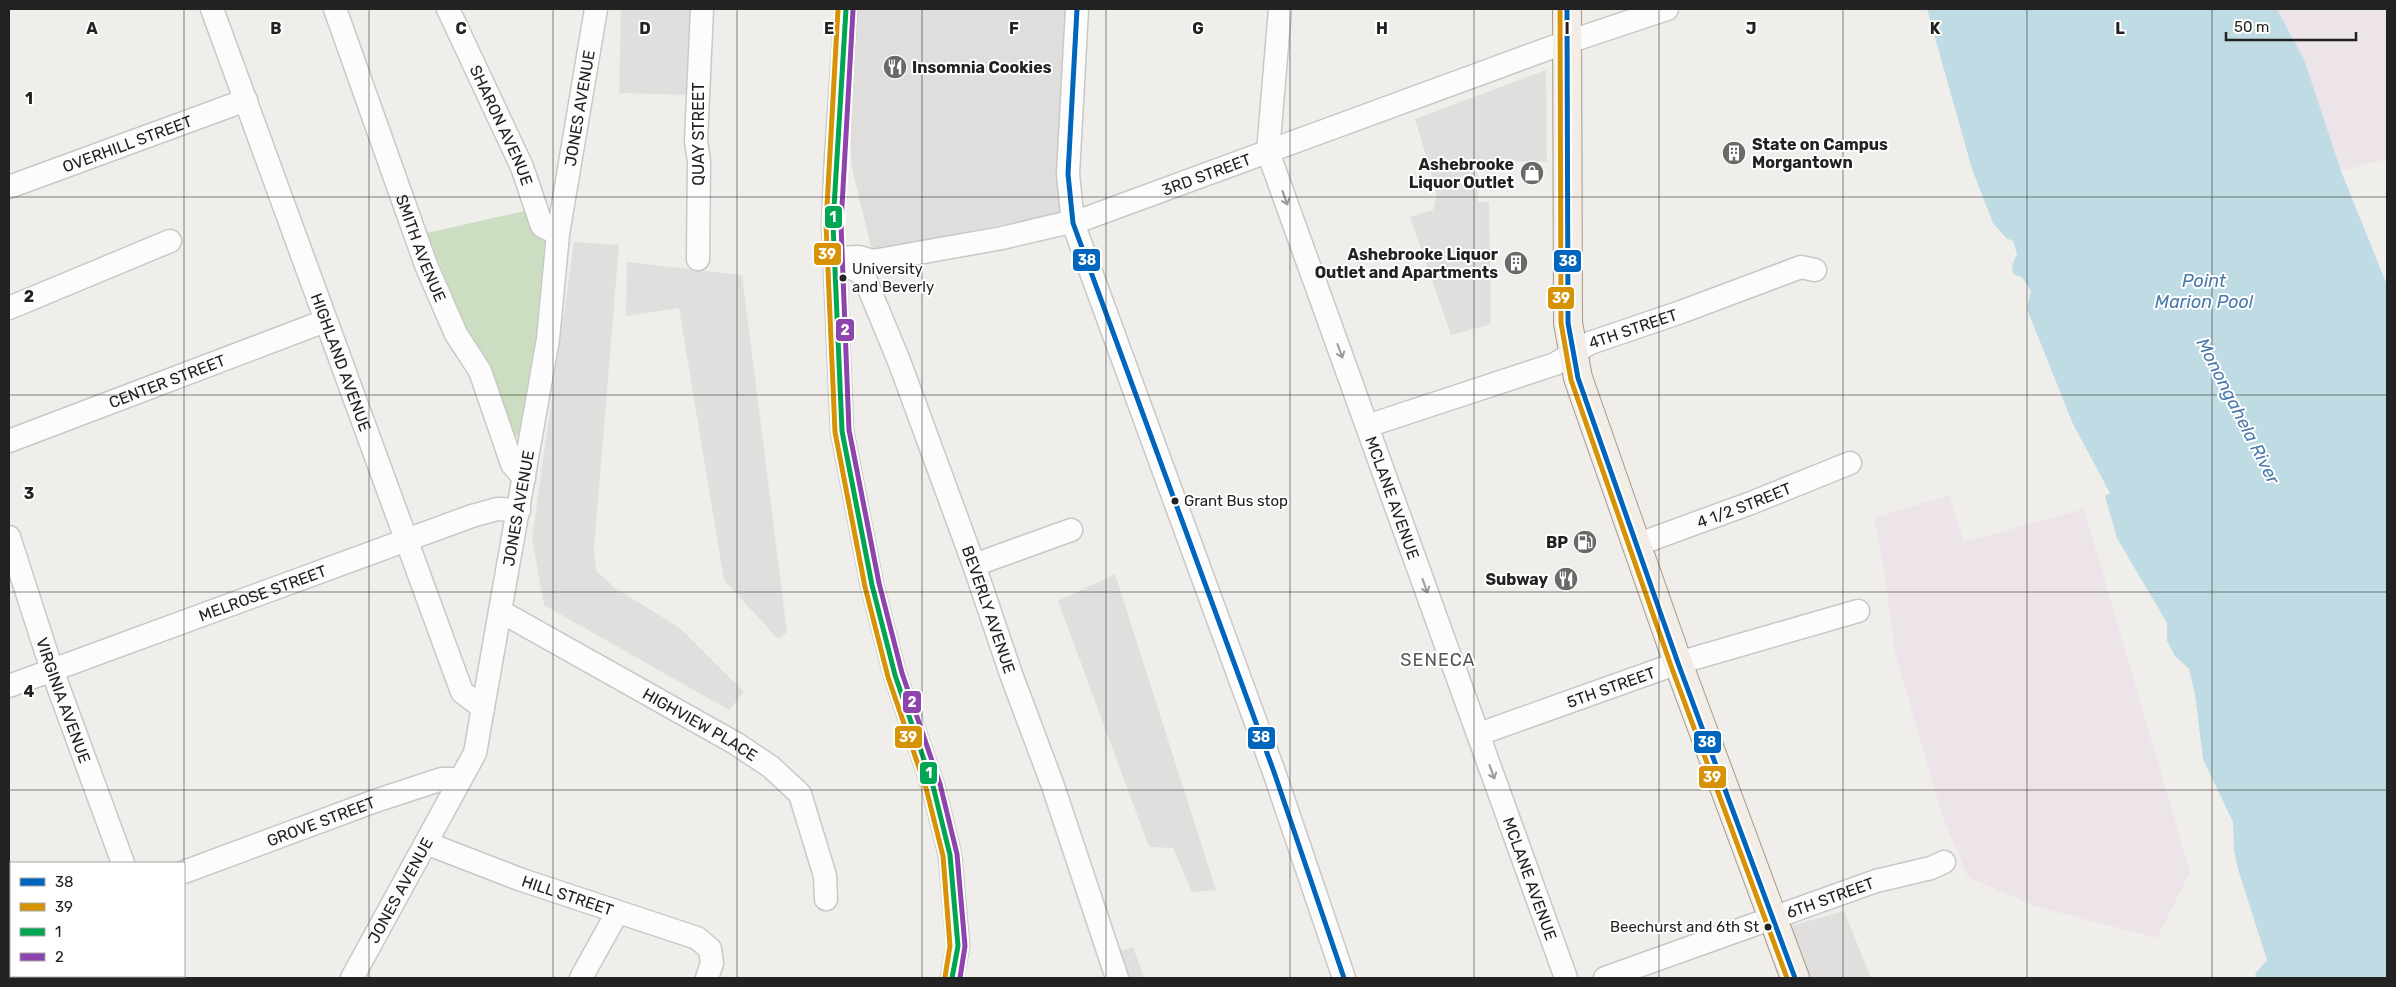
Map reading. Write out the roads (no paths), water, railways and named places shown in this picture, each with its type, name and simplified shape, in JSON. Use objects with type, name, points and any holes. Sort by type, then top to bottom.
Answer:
[{"type":"main road","points":[[1566,9],[1568,42],[1568,323],[1578,378],[1678,663],[1795,978]]},
{"type":"street","name":"HIGHLAND AVENUE","points":[[212,9],[324,320],[462,692],[483,708]]},
{"type":"street","name":"SMITH AVENUE","points":[[335,9],[426,264],[456,334],[480,371],[512,464],[524,478]]},
{"type":"street","name":"SHARON AVENUE","points":[[448,9],[522,168],[542,226],[558,234]]},
{"type":"street","name":"JONES AVENUE","points":[[352,978],[475,753],[548,339],[558,234],[596,9]]},
{"type":"street","name":"QUAY STREET","points":[[698,259],[699,161],[696,132],[702,9]]},
{"type":"street","points":[[846,9],[836,157],[834,258],[842,431],[872,585],[895,675],[933,786],[950,855],[958,946],[952,978]]},
{"type":"street","points":[[1077,9],[1068,174],[1072,223],[1274,772],[1344,978]]},
{"type":"street","name":"MCLANE AVENUE","points":[[1280,9],[1268,152],[1566,978]]},
{"type":"street","name":"3RD STREET","points":[[834,258],[859,258],[873,261],[1072,223],[1568,42],[1667,9]]},
{"type":"street","name":"OVERHILL STREET","points":[[9,187],[246,100]]},
{"type":"street","points":[[9,308],[170,241]]},
{"type":"street","name":"BEVERLY AVENUE","points":[[834,258],[863,274],[899,360],[974,565],[1117,978]]},
{"type":"street","name":"4TH STREET","points":[[1367,426],[1555,364],[1590,343],[1801,268],[1815,270]]},
{"type":"street","name":"CENTER STREET","points":[[9,441],[324,320]]},
{"type":"street","name":"4 1/2 STREET","points":[[1636,545],[1751,503],[1850,463]]},
{"type":"street","name":"MELROSE STREET","points":[[9,686],[472,516],[497,510],[519,510]]},
{"type":"street","points":[[974,565],[1071,530]]},
{"type":"street","name":"VIRGINIA AVENUE","points":[[9,538],[52,670],[123,862]]},
{"type":"street","name":"HIGHVIEW PLACE","points":[[500,611],[736,743],[771,767],[800,794],[825,876],[826,899]]},
{"type":"street","name":"5TH STREET","points":[[1479,734],[1678,663],[1858,611]]},
{"type":"street","name":"GROVE STREET","points":[[185,872],[375,801],[442,779],[460,779]]},
{"type":"street","name":"HILL STREET","points":[[426,843],[519,879],[697,938],[710,949],[712,963],[707,978]]},
{"type":"street","name":"6TH STREET","points":[[1605,978],[1876,881],[1931,868],[1944,862]]},
{"type":"street","points":[[581,978],[617,913]]},
{"type":"water","name":"Point Marion Pool","points":[[1927,9],[2277,9],[2305,62],[2341,171],[2387,285],[2387,978],[2257,978],[2255,974],[2267,960],[2238,869],[2234,850],[2233,822],[2203,759],[2195,694],[2189,669],[2175,656],[2167,641],[2167,623],[2117,538],[2105,496],[2110,493],[2073,424],[2027,309],[2031,291],[2022,277],[2013,274],[2012,265],[2017,254],[2013,241],[2006,238],[1993,223],[1972,169]]},
{"type":"place","name":"Insomnia Cookies","points":[[895,67]]},
{"type":"place","name":"State on Campus Morgantown","points":[[1734,153]]},
{"type":"place","name":"Ashebrooke Liquor Outlet","points":[[1532,173]]},
{"type":"place","name":"Ashebrooke Liquor Outlet and Apartments","points":[[1516,263]]},
{"type":"place","name":"University and Beverly","points":[[843,278]]},
{"type":"place","name":"Grant Bus stop","points":[[1175,501]]},
{"type":"place","name":"BP","points":[[1585,542]]},
{"type":"place","name":"Subway","points":[[1566,579]]},
{"type":"place","name":"Beechurst and 6th St","points":[[1768,927]]},
{"type":"district","name":"SENECA","points":[[1438,660]]},
{"type":"water label","name":"Monongahela River","points":[[2238,411]]}]
